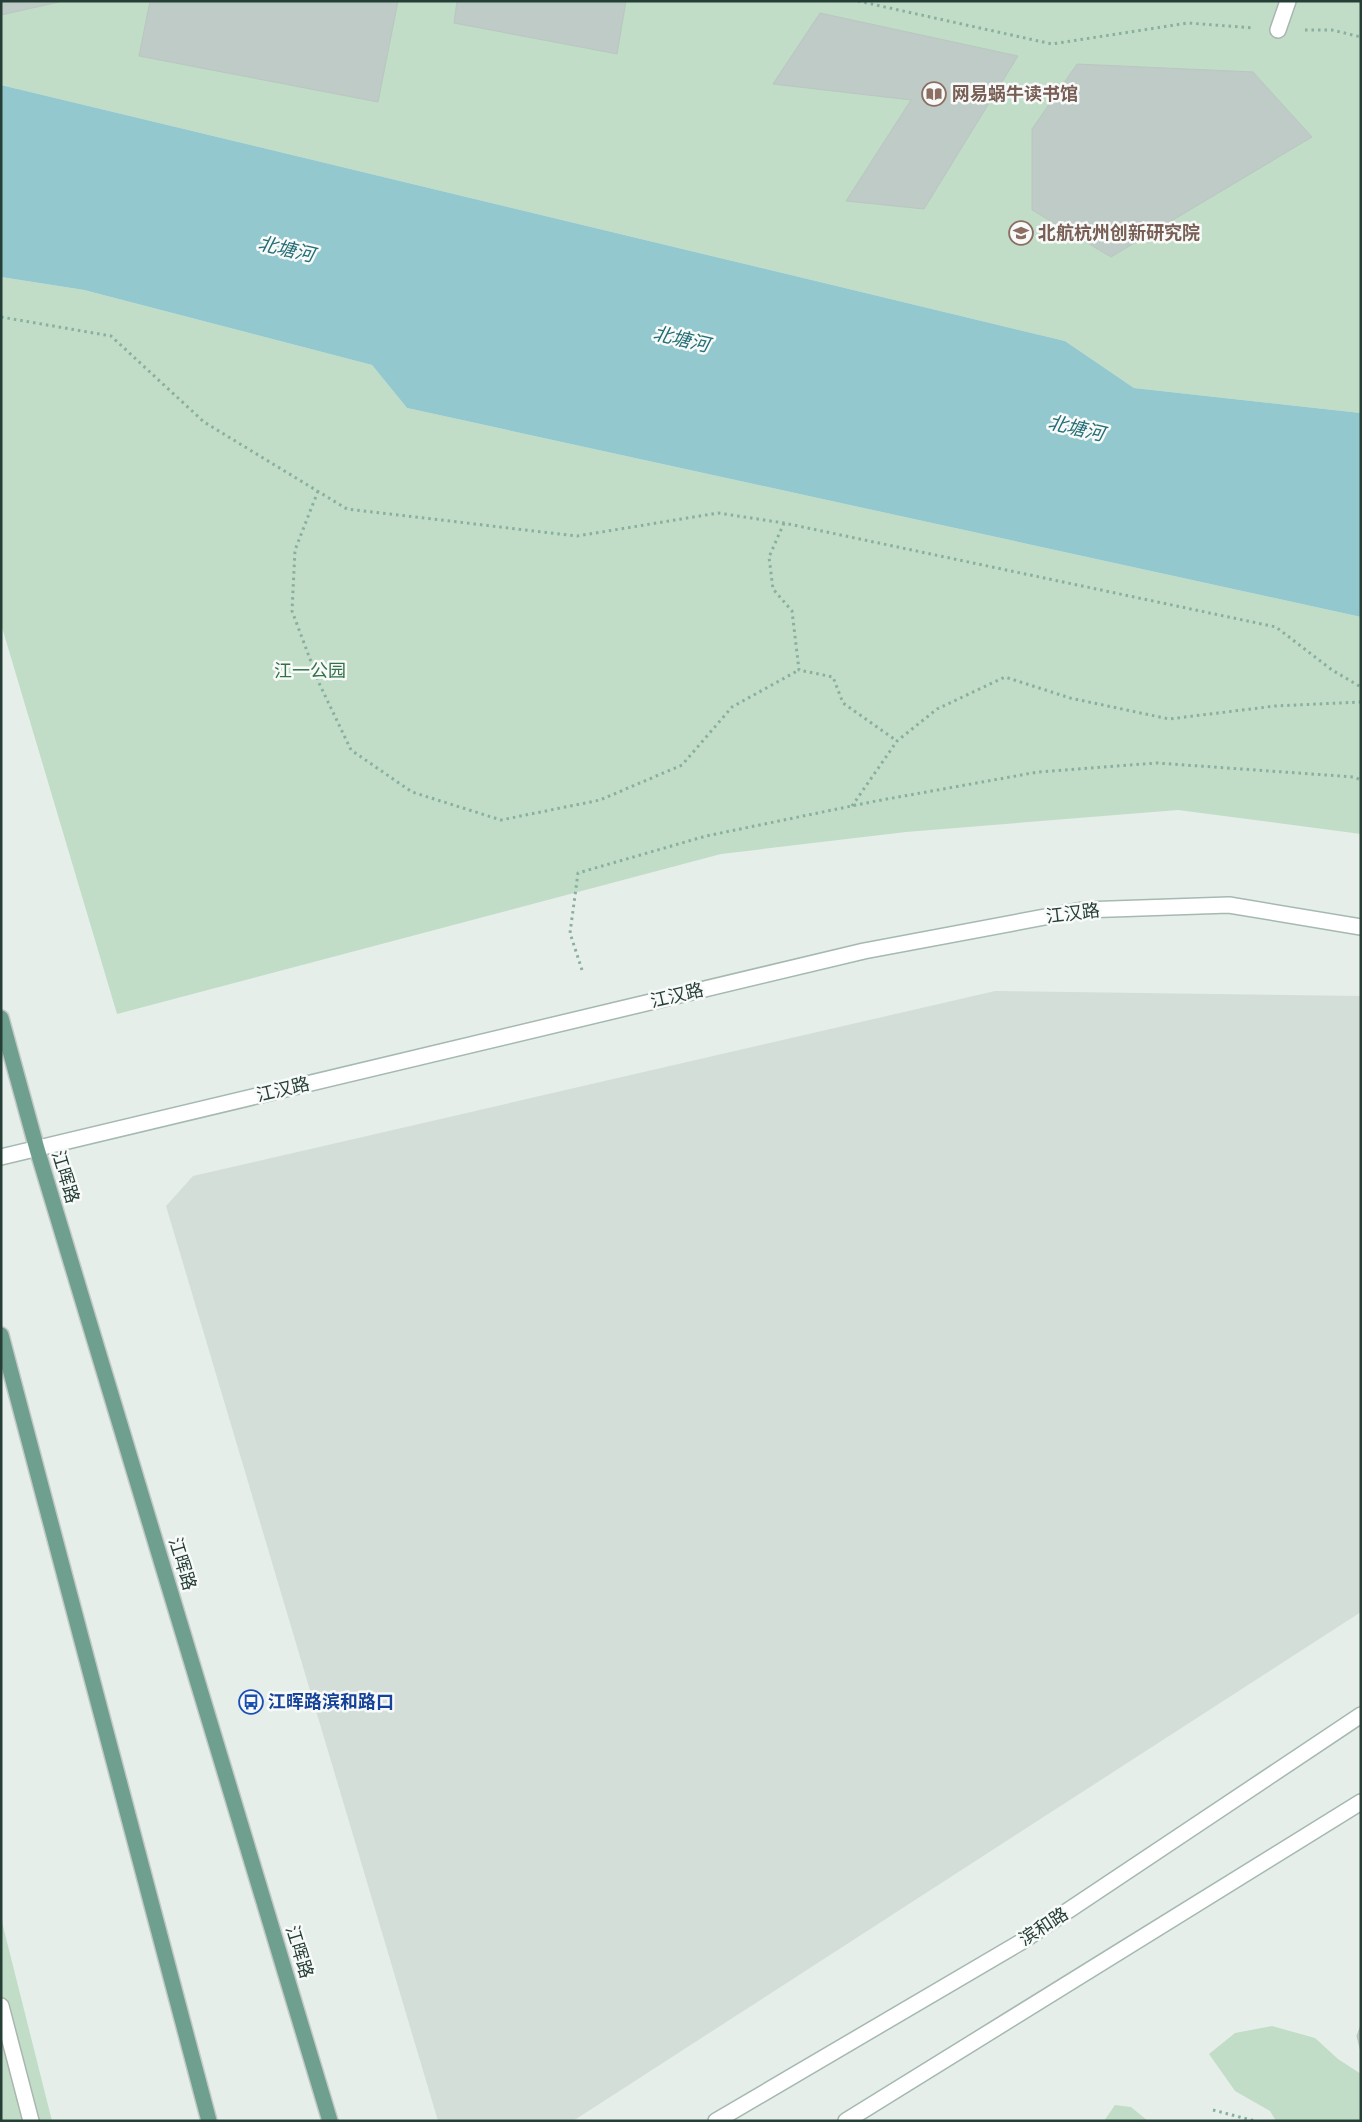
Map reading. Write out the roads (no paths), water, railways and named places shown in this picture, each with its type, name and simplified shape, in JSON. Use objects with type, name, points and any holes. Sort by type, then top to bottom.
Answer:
[{"type":"main road","name":"江晖路","points":[[1,1018],[37,1149],[330,2121]]},
{"type":"main road","points":[[1,1335],[208,2121]]},
{"type":"street","points":[[1278,30],[1288,1]]},
{"type":"street","name":"江汉路","points":[[1,1157],[864,951],[1082,910],[1229,905],[1361,927]]},
{"type":"street","name":"滨和路","points":[[716,2121],[1021,1942],[1361,1715]]},
{"type":"street","points":[[846,2121],[1361,1802]]},
{"type":"street","points":[[1,2006],[31,2121]]},
{"type":"water","name":"北塘河","points":[[1,85],[1065,341],[1134,388],[1361,413],[1361,617],[407,408],[372,365],[84,290],[1,277]]},
{"type":"place","name":"网易蜗牛读书馆","points":[[934,94]]},
{"type":"place","name":"北航杭州创新研究院","points":[[1021,233]]},
{"type":"place","name":"江晖路滨和路口","points":[[251,1702]]},
{"type":"park label","name":"江一公园","points":[[310,671]]}]
